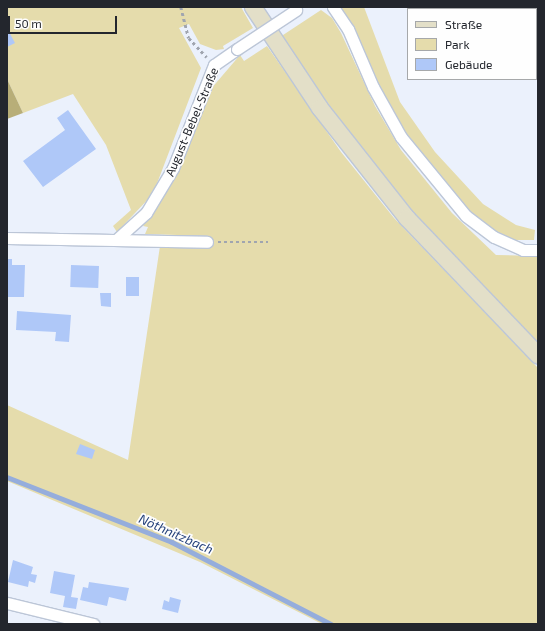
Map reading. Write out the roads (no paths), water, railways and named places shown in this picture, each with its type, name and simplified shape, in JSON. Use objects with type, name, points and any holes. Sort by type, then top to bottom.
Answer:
[{"type":"main road","points":[[253,7],[320,108],[407,218],[538,355]]},
{"type":"street","points":[[333,7],[348,29],[373,87],[401,137],[466,216],[494,237],[523,250],[538,250]]},
{"type":"street","name":"August-Bebel-Straße","points":[[117,239],[146,213],[174,168],[214,65],[299,9]]},
{"type":"street","points":[[7,238],[207,242]]},
{"type":"street","points":[[7,603],[93,624]]},
{"type":"waterway","name":"Nöthnitzbach","points":[[7,477],[172,542],[331,624]]}]
